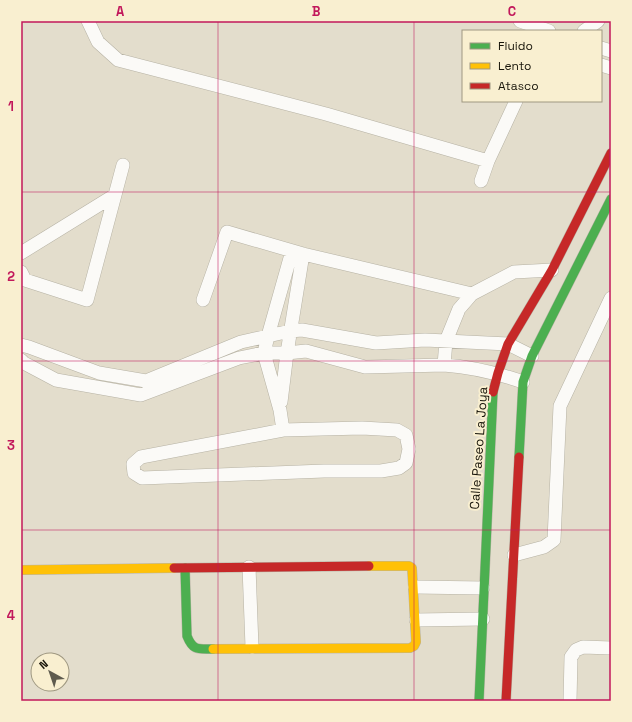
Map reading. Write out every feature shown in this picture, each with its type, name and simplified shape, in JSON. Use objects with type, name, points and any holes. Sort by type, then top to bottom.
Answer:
[{"type":"main road","name":"Calle Paseo La Joya","points":[[479,701],[493,393],[508,344],[552,270],[611,153]]},
{"type":"main road","points":[[506,701],[523,382],[532,356],[611,199]]},
{"type":"main road","points":[[21,570],[249,567],[409,566],[412,568],[415,587],[416,642],[414,646],[410,648],[252,647],[198,649],[191,645],[187,636],[185,568]]},
{"type":"street","points":[[88,21],[98,42],[118,60],[326,114],[488,161]]},
{"type":"street","points":[[520,21],[546,30]]},
{"type":"street","points":[[585,30],[598,21]]},
{"type":"street","points":[[481,181],[488,161],[516,102]]},
{"type":"street","points":[[22,281],[87,300],[123,164]]},
{"type":"street","points":[[21,253],[115,195]]},
{"type":"street","points":[[203,300],[227,232],[297,253],[472,294]]},
{"type":"street","points":[[280,410],[290,330],[297,253]]},
{"type":"street","points":[[283,430],[280,410],[264,353],[268,336],[297,253]]},
{"type":"street","points":[[444,365],[446,341],[459,309],[472,294],[514,272],[552,270]]},
{"type":"street","points":[[514,554],[544,547],[554,540],[560,406],[611,298]]},
{"type":"street","points":[[21,345],[29,346],[99,373],[146,381],[241,342],[290,330],[302,330],[376,343],[425,340],[508,344],[532,356]]},
{"type":"street","points":[[21,360],[56,380],[141,395],[238,358],[264,353],[306,351],[365,367],[444,365],[498,373],[523,382]]},
{"type":"street","points":[[141,395],[146,381]]},
{"type":"street","points":[[362,428],[397,430],[406,435],[409,449],[406,463],[399,468],[381,471],[324,471],[142,478],[134,473],[133,464],[141,457],[283,430],[362,428]]},
{"type":"street","points":[[249,567],[252,647]]},
{"type":"street","points":[[415,587],[483,588]]},
{"type":"street","points":[[416,620],[483,619]]},
{"type":"street","points":[[570,701],[571,657],[576,650],[583,647],[611,648]]},
{"type":"traffic: fast","points":[[519,457],[523,382],[532,356],[611,199]]},
{"type":"traffic: fast","points":[[479,701],[493,392]]},
{"type":"traffic: fast","points":[[185,568],[187,636],[194,647],[213,649]]},
{"type":"traffic: slow","points":[[213,649],[410,648],[414,646],[416,642],[412,568],[409,566],[369,566]]},
{"type":"traffic: slow","points":[[21,570],[174,568]]},
{"type":"traffic: jam","points":[[493,392],[508,344],[552,270],[611,153]]},
{"type":"traffic: jam","points":[[506,701],[519,457]]},
{"type":"traffic: jam","points":[[174,568],[369,566]]}]
